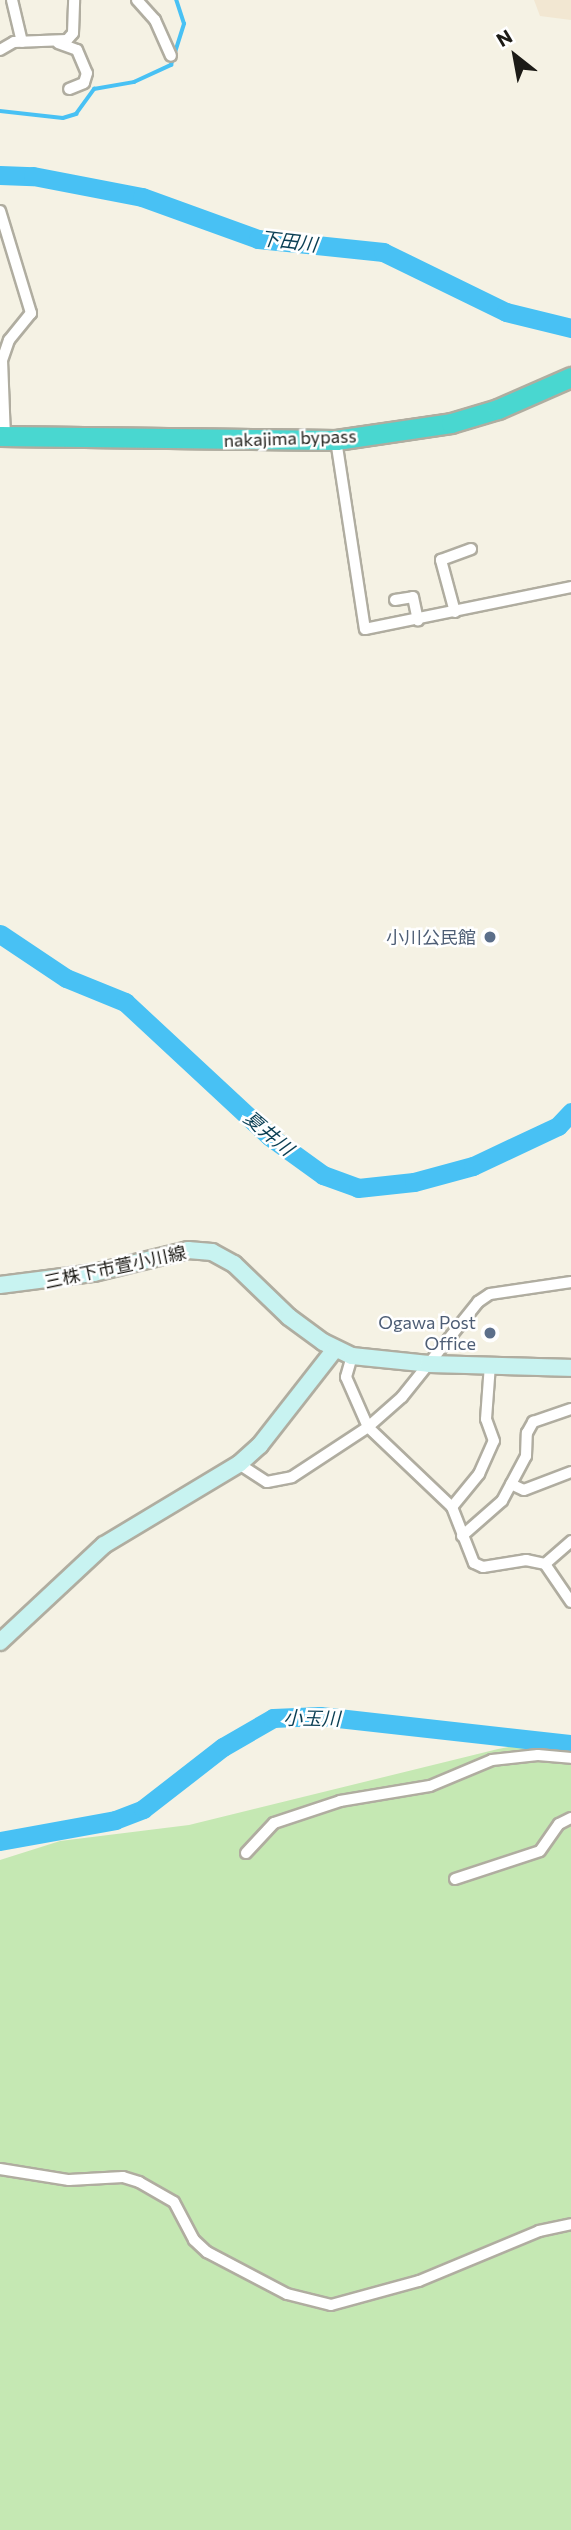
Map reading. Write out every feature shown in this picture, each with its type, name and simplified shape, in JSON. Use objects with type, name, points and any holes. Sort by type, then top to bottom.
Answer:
[{"type":"highway","name":"nakajima bypass","points":[[3,436],[336,440],[451,422],[498,409],[571,377]]},
{"type":"main road","name":"三株下市萱小川線","points":[[0,1285],[94,1273],[188,1250],[212,1252],[234,1264],[289,1317],[335,1349],[352,1356],[429,1364],[571,1368]]},
{"type":"main road","points":[[0,1642],[112,1539],[239,1464],[260,1445],[335,1349]]},
{"type":"street","points":[[12,0],[22,42]]},
{"type":"street","points":[[58,43],[73,33],[74,0]]},
{"type":"street","points":[[137,0],[155,20],[171,56]]},
{"type":"street","points":[[0,50],[22,42],[58,43],[77,50],[87,73],[84,83],[69,89]]},
{"type":"street","points":[[0,211],[31,313],[9,340],[2,360],[3,436]]},
{"type":"street","points":[[336,440],[365,629],[571,587]]},
{"type":"street","points":[[455,612],[441,560],[471,550]]},
{"type":"street","points":[[395,600],[413,597],[418,620]]},
{"type":"street","points":[[239,1464],[256,1478],[278,1481],[368,1427],[402,1397],[478,1302],[491,1294],[571,1282]]},
{"type":"street","points":[[352,1356],[346,1377],[368,1427],[452,1507],[468,1556],[483,1567],[526,1560],[545,1564],[571,1602]]},
{"type":"street","points":[[452,1507],[479,1474],[494,1441],[486,1419],[490,1365]]},
{"type":"street","points":[[462,1535],[502,1501],[526,1456],[527,1433],[533,1422],[571,1409]]},
{"type":"street","points":[[511,1484],[524,1490],[571,1472]]},
{"type":"street","points":[[545,1564],[571,1541]]},
{"type":"street","points":[[246,1853],[274,1823],[326,1805],[430,1786],[492,1760],[538,1755],[571,1758]]},
{"type":"street","points":[[455,1879],[540,1851],[559,1824],[571,1818]]},
{"type":"street","points":[[0,2169],[69,2180],[122,2177],[139,2182],[174,2202],[194,2239],[207,2252],[287,2294],[331,2305],[434,2276],[539,2231],[571,2224]]},
{"type":"shaded area","points":[[534,0],[571,0],[571,20],[540,16]]},
{"type":"green space","points":[[571,1736],[571,2530],[0,2530],[0,1860],[60,1841],[189,1825],[498,1749]]},
{"type":"waterway","points":[[0,111],[63,118],[76,114],[94,89],[134,82],[171,65],[184,24],[176,0]]},
{"type":"waterway","name":"下田川","points":[[0,175],[33,176],[142,197],[258,239],[383,252],[506,312],[571,328]]},
{"type":"waterway","name":"夏井川","points":[[0,934],[66,978],[125,1002],[269,1136],[323,1175],[358,1188],[414,1182],[473,1166],[558,1126],[571,1112]]},
{"type":"waterway","name":"小玉川","points":[[0,1841],[115,1820],[143,1809],[223,1747],[273,1718],[320,1716],[571,1744]]},
{"type":"place","name":"小川公民館","points":[[490,937]]},
{"type":"place","name":"Ogawa Post Office","points":[[490,1333]]}]
